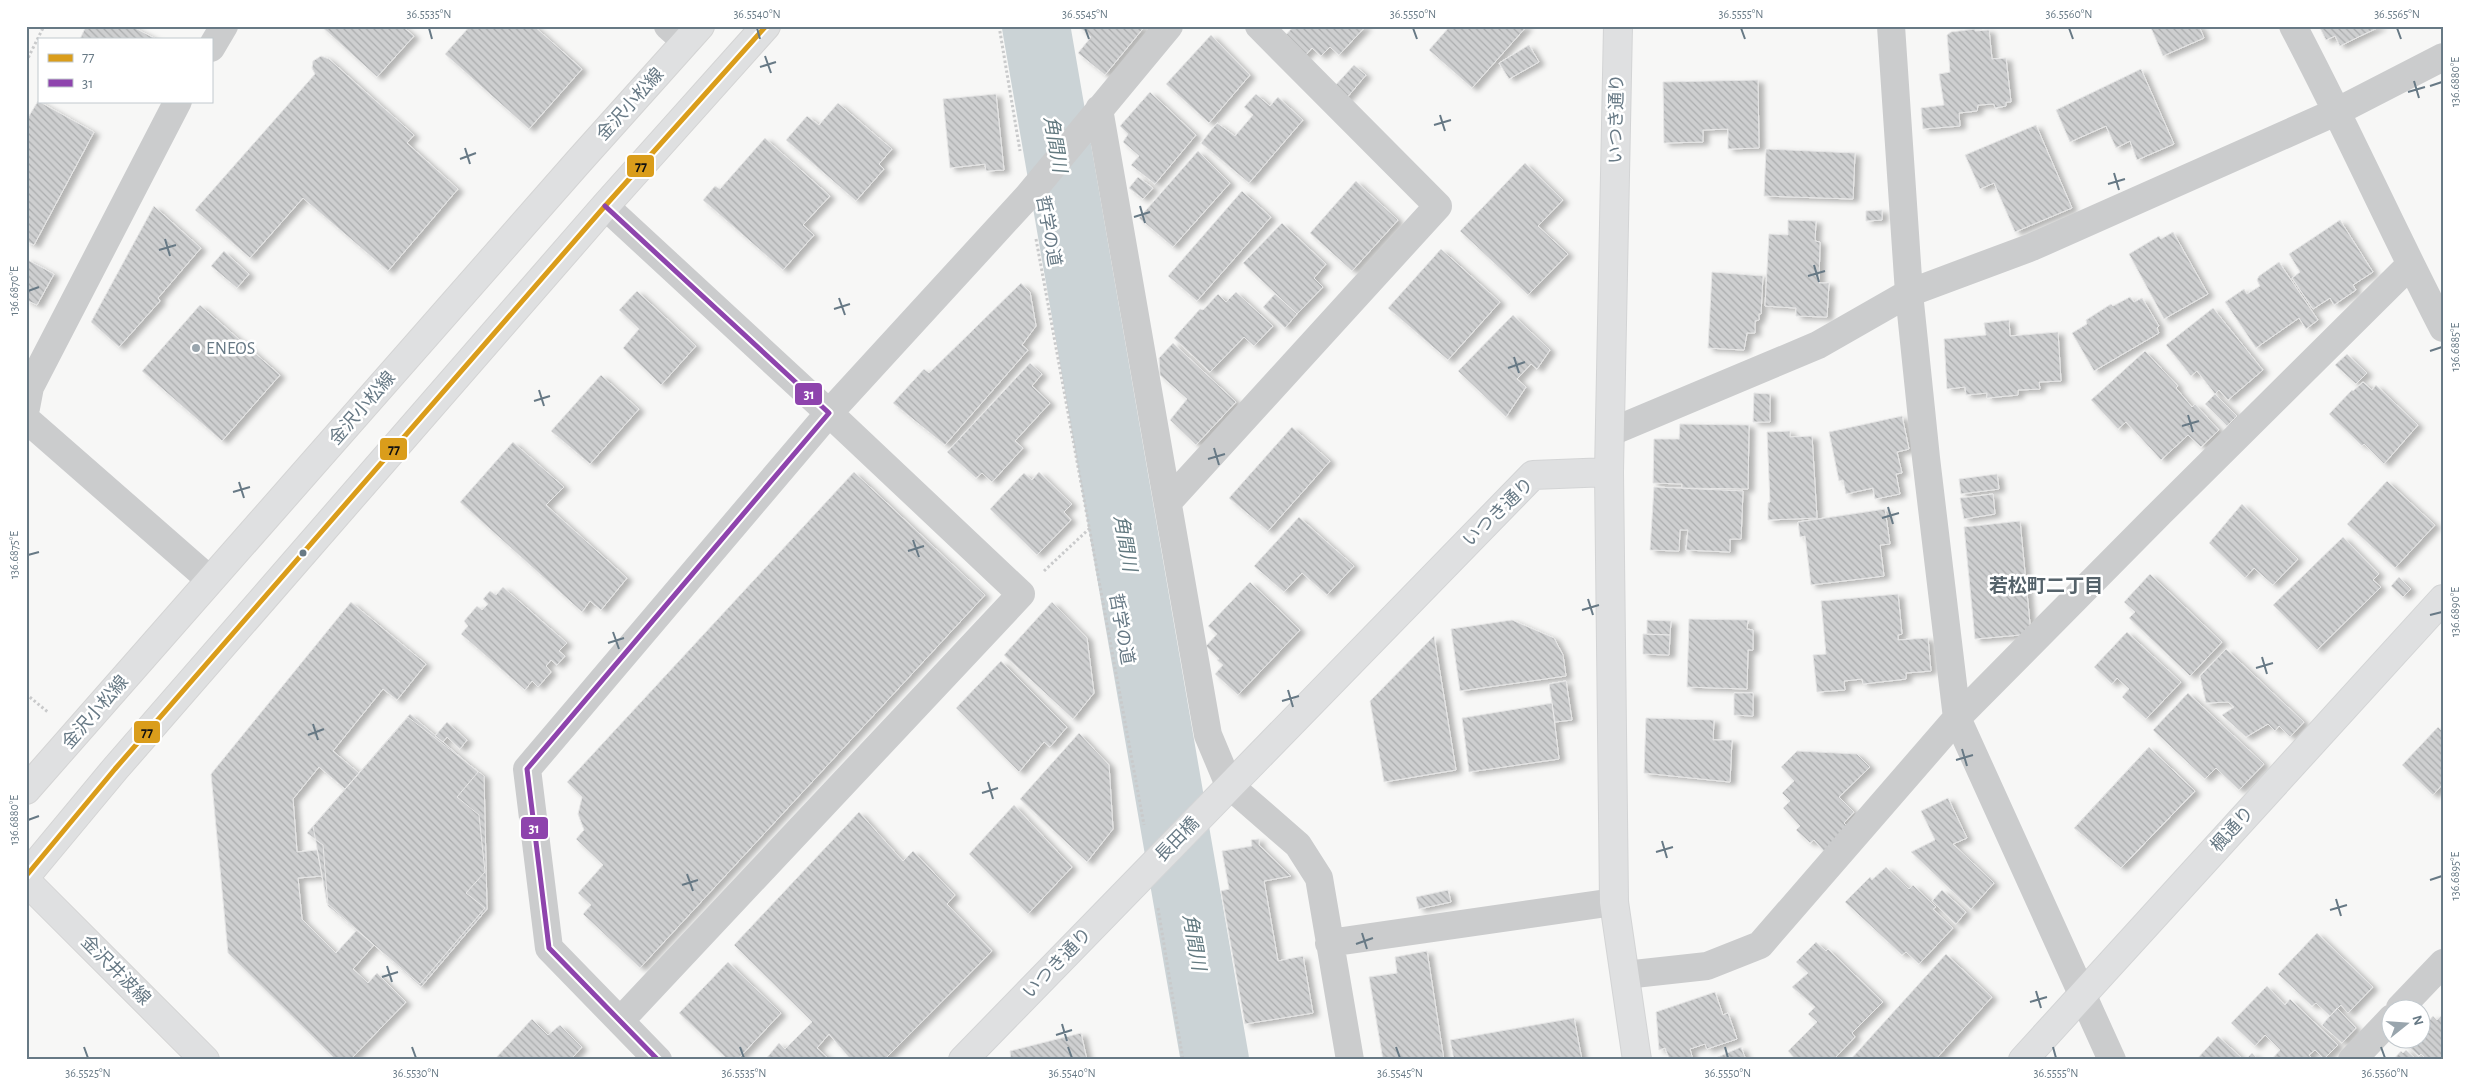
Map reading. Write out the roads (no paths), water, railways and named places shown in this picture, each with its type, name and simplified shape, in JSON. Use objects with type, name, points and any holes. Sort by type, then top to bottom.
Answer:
[{"type":"street","points":[[212,46],[224,26]]},
{"type":"street","points":[[26,876],[115,769],[605,206],[766,26]]},
{"type":"street","points":[[658,1060],[549,948],[527,769],[830,414],[1034,188],[1170,26]]},
{"type":"street","points":[[1168,502],[1438,206],[1259,26]]},
{"type":"street","name":"いつき通り","points":[[1202,813],[1533,475],[1609,472],[1618,26]]},
{"type":"street","points":[[1891,26],[1909,293],[1926,458],[1958,718],[2112,1060]]},
{"type":"street","points":[[2293,26],[2338,112],[2410,265],[2443,328]]},
{"type":"street","name":"金沢小松線","points":[[26,790],[684,31]]},
{"type":"street","points":[[1611,432],[1818,345],[1909,293],[2032,246],[2338,112],[2443,57]]},
{"type":"street","points":[[26,408],[30,387],[177,102]]},
{"type":"street","points":[[1099,109],[1208,735],[1229,785],[1298,845],[1318,878],[1350,1060]]},
{"type":"street","points":[[605,206],[1021,594],[620,1021]]},
{"type":"street","points":[[1624,975],[1707,966],[1760,945],[1958,718],[2161,512],[2410,265]]},
{"type":"street","points":[[26,420],[210,580]]},
{"type":"street","points":[[1609,472],[1614,902],[1637,1060]]},
{"type":"street","name":"楓通り","points":[[2022,1060],[2082,997],[2215,847],[2443,599]]},
{"type":"street","name":"長田橋","points":[[1152,866],[1202,813]]},
{"type":"street","name":"いつき通り","points":[[963,1060],[1152,866]]},
{"type":"street","name":"金沢井波線","points":[[26,881],[206,1060]]},
{"type":"street","points":[[1329,943],[1614,902]]},
{"type":"street","points":[[2410,998],[2443,963]]},
{"type":"street","points":[[2352,1060],[2382,1028]]},
{"type":"waterway","name":"角間川","points":[[1036,26],[1215,1060]]},
{"type":"place","name":"ENEOS","points":[[196,348]]},
{"type":"district","name":"若松町二丁目","points":[[2046,585]]}]
